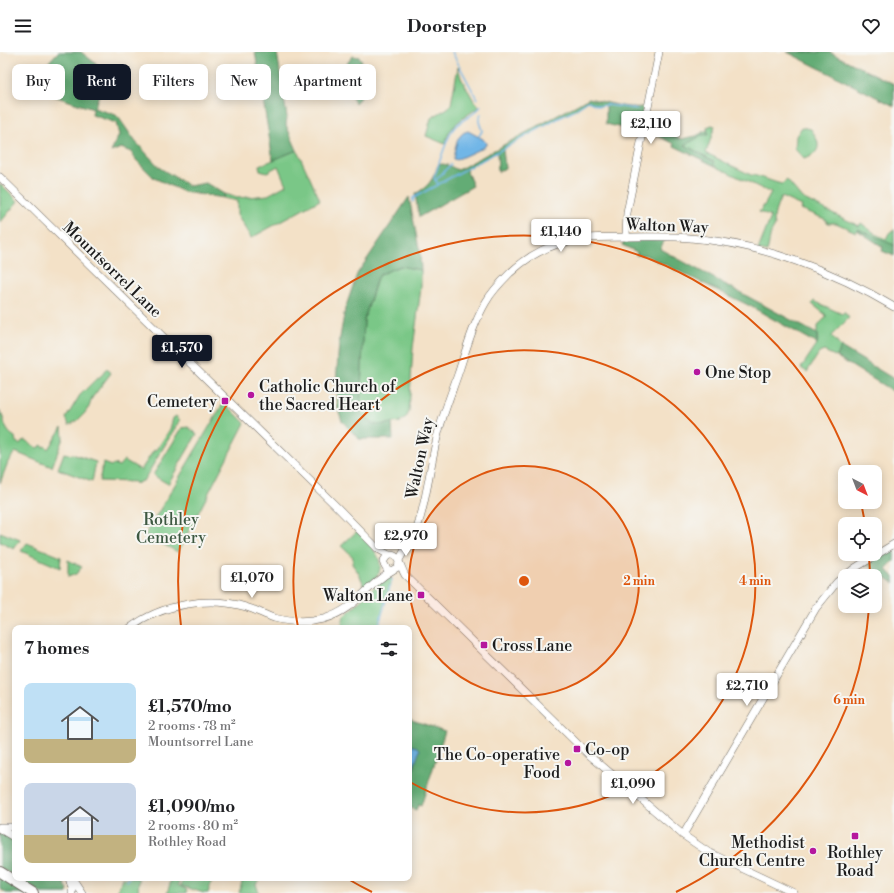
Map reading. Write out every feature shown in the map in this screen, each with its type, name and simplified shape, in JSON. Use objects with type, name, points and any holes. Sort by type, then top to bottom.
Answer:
[{"type":"highway","points":[[0,872],[12,880]]},
{"type":"highway","points":[[14,881],[33,893]]},
{"type":"street","points":[[626,237],[627,213],[659,52]]},
{"type":"street","name":"Mountsorrel Lane","points":[[0,177],[332,502],[378,549],[390,555]]},
{"type":"street","name":"Walton Way","points":[[399,561],[420,521],[442,418],[470,338],[486,302],[492,292],[522,262],[544,248],[569,240],[626,237],[690,238],[734,244],[792,260],[834,276],[894,307]]},
{"type":"street","points":[[378,580],[385,558],[410,542]]},
{"type":"street","points":[[683,835],[816,608],[837,582],[855,568],[894,544]]},
{"type":"street","name":"Mountsorrel Lane","points":[[378,549],[384,564]]},
{"type":"street","points":[[390,555],[396,556],[405,575]]},
{"type":"street","points":[[134,625],[161,611],[204,602],[233,604],[246,607],[282,620],[305,621],[321,619],[335,615],[351,606],[378,580],[398,567],[399,561]]},
{"type":"street","points":[[384,564],[387,569],[405,575],[602,767],[683,835],[708,852],[794,893]]},
{"type":"street","points":[[0,828],[12,827]]},
{"type":"street","points":[[0,828],[12,836]]},
{"type":"street","points":[[70,881],[72,893]]},
{"type":"street","points":[[74,881],[82,893]]},
{"type":"green space","points":[[58,52],[81,52],[96,64],[73,64],[73,100],[97,100],[94,108],[116,115],[135,141],[160,168],[189,186],[206,183],[224,194],[223,198],[184,192],[154,178],[136,160],[131,152],[121,148],[111,152],[119,135],[116,123],[92,115],[93,109],[65,100],[65,64],[47,64]]},
{"type":"green space","points":[[255,52],[277,52],[279,65],[279,100],[284,100],[287,117],[286,125],[297,150],[273,160],[263,100],[271,100],[271,64],[257,64]]},
{"type":"green space","points":[[787,52],[829,52],[894,84],[894,106]]},
{"type":"green space","points":[[353,56],[359,57],[362,61],[360,64],[346,64]]},
{"type":"green space","points":[[458,67],[461,78],[479,107],[454,126],[447,137],[445,144],[426,136],[431,118],[448,108],[451,104]]},
{"type":"green space","points":[[589,98],[622,106],[643,107],[640,132],[606,124],[606,105],[599,106],[588,101],[572,112],[503,149],[505,168],[498,172],[497,152],[466,169],[473,186],[419,217],[415,194],[430,182],[438,165],[446,164],[458,170]]},
{"type":"green space","points":[[646,121],[681,139],[696,136],[707,130],[708,135],[702,135],[685,145],[715,162],[713,165],[674,146],[675,144],[652,133],[643,134]]},
{"type":"green space","points":[[712,125],[715,126],[706,153],[751,175],[782,184],[787,180],[802,198],[859,226],[861,223],[877,235],[886,239],[889,233],[894,229],[894,246],[858,229],[856,232],[836,223],[828,223],[825,219],[800,209],[801,206],[781,197],[775,212],[775,226],[771,233],[767,252],[758,250],[771,217],[759,212],[771,193],[713,165],[714,161],[685,145],[708,132],[707,127]]},
{"type":"green space","points":[[802,127],[811,129],[818,143],[817,150],[804,159],[795,149],[796,136]]},
{"type":"green space","points":[[297,150],[320,200],[251,238],[237,215],[237,201],[223,198],[224,194],[238,198],[268,195],[286,185],[278,166],[267,172],[260,170],[259,166]]},
{"type":"green space","points":[[0,183],[18,201],[0,223]]},
{"type":"green space","points":[[409,197],[420,254],[421,270],[400,266],[378,276],[364,320],[360,412],[374,424],[382,425],[392,423],[393,439],[359,439],[342,421],[338,409],[336,382],[339,343],[345,309],[357,274]]},
{"type":"green space","points":[[858,229],[894,245],[894,256],[882,251],[883,247],[857,230]]},
{"type":"green space","points":[[626,237],[666,237],[660,249],[817,334],[817,344],[750,306],[645,255],[636,255],[637,252],[622,245]]},
{"type":"green space","points":[[400,266],[421,270],[421,288],[413,348],[409,412],[406,418],[401,422],[377,425],[371,424],[360,412],[364,320],[378,276]]},
{"type":"green space","points":[[814,301],[842,314],[844,312],[849,318],[831,336],[841,347],[837,357],[824,351],[819,353],[807,372],[801,368],[817,344],[818,327],[826,318],[826,315],[812,304]]},
{"type":"green space","points":[[841,347],[894,379],[894,392],[837,357]]},
{"type":"green space","points":[[107,368],[111,373],[92,398],[89,407],[77,421],[69,425],[66,418],[80,395],[97,378],[99,379]]},
{"type":"green space","name":"Rothley Cemetery","points":[[224,402],[245,423],[178,552],[145,535]]},
{"type":"green space","points":[[0,410],[7,430],[15,437],[16,442],[20,444],[25,440],[37,448],[42,445],[48,449],[62,427],[63,438],[52,467],[15,452],[8,462],[0,483]]},
{"type":"green space","points":[[176,416],[180,420],[144,480],[135,484],[134,482],[99,481],[103,463],[111,466],[113,464],[119,466],[124,460],[141,470],[154,450],[156,451],[170,429],[173,418]]},
{"type":"green space","points":[[188,427],[197,434],[168,484],[153,475],[182,428]]},
{"type":"green space","points":[[64,453],[72,454],[96,462],[92,482],[58,469]]},
{"type":"green space","points":[[357,531],[374,550],[380,562],[378,574],[365,587],[358,572],[352,564],[353,557],[341,546]]},
{"type":"green space","points":[[0,532],[20,540],[14,549],[0,542]]},
{"type":"green space","points":[[27,543],[61,557],[60,568],[21,551]]},
{"type":"green space","points":[[894,549],[894,561],[886,570],[894,576],[894,583],[882,575],[882,569],[873,569],[866,564],[872,561],[882,561],[882,555]]},
{"type":"green space","points":[[68,560],[82,567],[76,574],[68,577]]},
{"type":"green space","points":[[389,577],[392,579],[379,625],[342,625],[344,616],[375,586]]},
{"type":"green space","points":[[412,720],[445,731],[421,806],[418,805],[416,810],[412,809],[412,772],[415,766],[418,747],[412,746]]},
{"type":"green space","points":[[0,833],[10,837],[12,840],[12,875],[0,868]]},
{"type":"green space","points":[[0,876],[27,893],[6,893],[0,889]]},
{"type":"green space","points":[[21,881],[64,881],[68,890],[67,893],[41,893]]},
{"type":"green space","points":[[121,881],[139,881],[138,893],[117,893]]},
{"type":"green space","points":[[171,881],[179,881],[178,885],[187,890],[186,893],[167,893]]},
{"type":"green space","points":[[182,881],[212,881],[208,893],[181,886]]},
{"type":"green space","points":[[242,881],[259,881],[256,884],[259,893],[239,893]]},
{"type":"water","points":[[468,131],[483,139],[486,145],[456,160],[453,159],[455,147],[459,138],[464,132]]},
{"type":"water","points":[[412,746],[418,747],[420,750],[412,771]]},
{"type":"waterway","points":[[452,52],[477,99]]},
{"type":"waterway","points":[[413,202],[413,198],[572,112],[588,101],[599,106],[608,105],[637,109]]},
{"type":"waterway","points":[[438,184],[434,178],[451,132],[460,122],[476,112],[481,106]]},
{"type":"waterway","points":[[479,136],[482,131],[479,120],[481,114]]},
{"type":"waterway","points":[[436,180],[451,164]]},
{"type":"waterway","points":[[379,625],[392,579]]},
{"type":"place","name":"One Stop","points":[[697,372]]},
{"type":"place","name":"Catholic Church of the Sacred Heart","points":[[251,395]]},
{"type":"place","name":"Cemetery","points":[[225,401]]},
{"type":"place","name":"Walton Lane","points":[[421,595]]},
{"type":"place","name":"Cross Lane","points":[[484,645]]},
{"type":"place","name":"Co-op","points":[[577,749]]},
{"type":"place","name":"The Co-operative Food","points":[[568,763]]},
{"type":"place","name":"Rothley Road","points":[[855,836]]},
{"type":"place","name":"Methodist Church Centre","points":[[813,851]]}]
